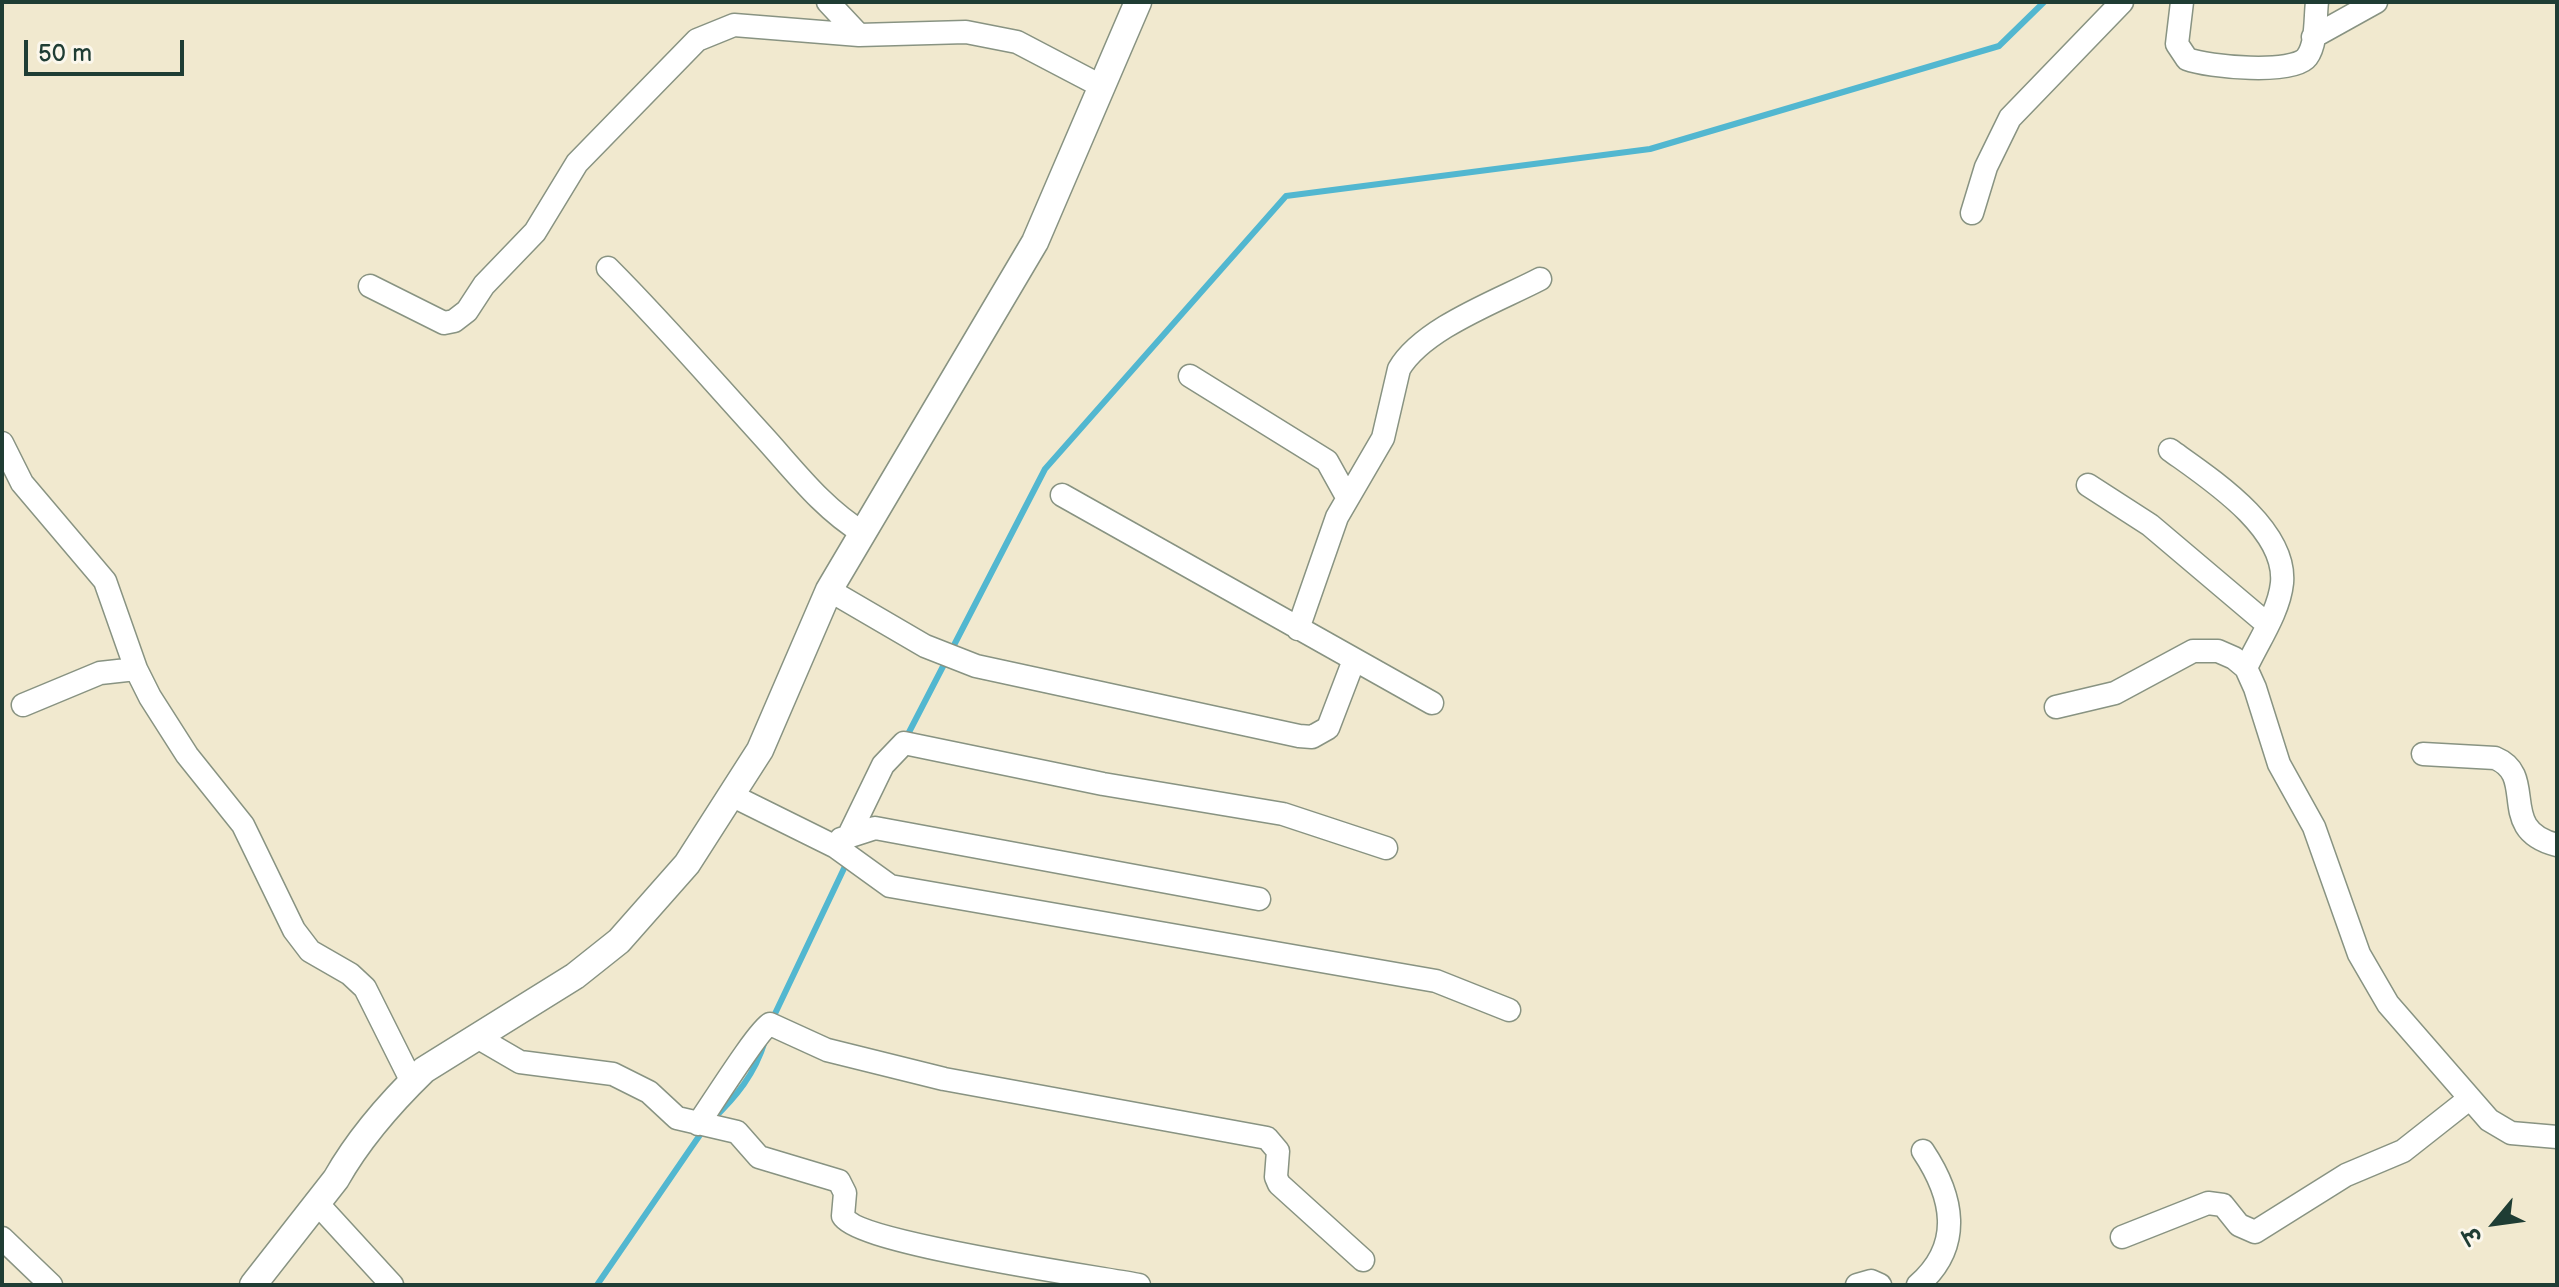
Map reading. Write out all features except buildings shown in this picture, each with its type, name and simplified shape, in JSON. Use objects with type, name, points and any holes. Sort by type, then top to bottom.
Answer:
[{"type":"street","points":[[828,2],[859,35]]},
{"type":"street","points":[[253,1285],[412,1082],[575,976],[619,941],[687,864],[760,750],[829,590],[1035,242],[1138,2]]},
{"type":"street","points":[[1972,213],[1986,167],[2010,118],[2122,2]]},
{"type":"street","points":[[2182,2],[2177,44],[2183,56],[2192,61],[2290,67],[2307,56],[2313,37],[2317,2]]},
{"type":"street","points":[[2313,37],[2376,2]]},
{"type":"street","points":[[370,286],[444,323],[461,317],[484,285],[535,232],[577,163],[688,48],[710,33],[748,25],[859,35],[966,32],[993,36],[1029,48],[1101,86]]},
{"type":"street","points":[[608,268],[656,316],[799,477],[843,521],[863,533]]},
{"type":"street","points":[[1298,629],[1347,497],[1383,438],[1399,369],[1412,350],[1426,339],[1540,279]]},
{"type":"street","points":[[1190,376],[1327,461],[1347,497]]},
{"type":"street","points":[[2,443],[22,483],[105,581],[136,669],[187,755],[243,825],[294,930],[310,951],[350,974],[365,988],[412,1082]]},
{"type":"street","points":[[2170,450],[2250,514],[2273,546],[2282,570],[2282,584],[2246,668]]},
{"type":"street","points":[[2088,485],[2150,525],[2267,624]]},
{"type":"street","points":[[1062,495],[1432,703]]},
{"type":"street","points":[[829,590],[925,646],[957,659],[1054,686],[1312,737],[1328,728],[1354,660]]},
{"type":"street","points":[[2056,707],[2115,693],[2193,651],[2218,651],[2246,668],[2279,764],[2323,847],[2359,954],[2388,1004],[2489,1120],[2511,1133],[2557,1137]]},
{"type":"street","points":[[23,705],[100,673],[136,669]]},
{"type":"street","points":[[839,840],[883,765],[904,743],[1103,784],[1283,814],[1386,848]]},
{"type":"street","points":[[2423,754],[2495,758],[2505,762],[2517,782],[2524,826],[2547,843],[2557,845]]},
{"type":"street","points":[[733,796],[839,840],[890,886],[1436,981],[1509,1010]]},
{"type":"street","points":[[839,840],[875,828],[1259,899]]},
{"type":"street","points":[[698,1124],[742,1062],[759,1032],[770,1024],[827,1050],[944,1079],[1267,1138],[1278,1151],[1276,1177],[1279,1184],[1363,1260]]},
{"type":"street","points":[[477,1037],[506,1056],[534,1066],[613,1074],[649,1092],[677,1118],[737,1132],[754,1153],[769,1162],[839,1181],[845,1193],[843,1216],[854,1227],[909,1244],[1139,1285]]},
{"type":"street","points":[[2122,1237],[2208,1203],[2223,1205],[2239,1225],[2255,1232],[2346,1175],[2403,1151],[2469,1099]]},
{"type":"street","points":[[1918,1285],[1939,1260],[1950,1216],[1946,1190],[1923,1151]]},
{"type":"street","points":[[316,1202],[392,1285]]},
{"type":"street","points":[[2,1238],[51,1285]]},
{"type":"street","points":[[1857,1285],[1871,1281],[1880,1285]]},
{"type":"waterway","points":[[906,738],[1045,469],[1286,196],[1650,149],[1999,46],[2044,2]]},
{"type":"waterway","points":[[772,1020],[848,860]]},
{"type":"waterway","points":[[712,1120],[744,1084],[765,1041]]},
{"type":"waterway","points":[[597,1285],[704,1129]]}]
